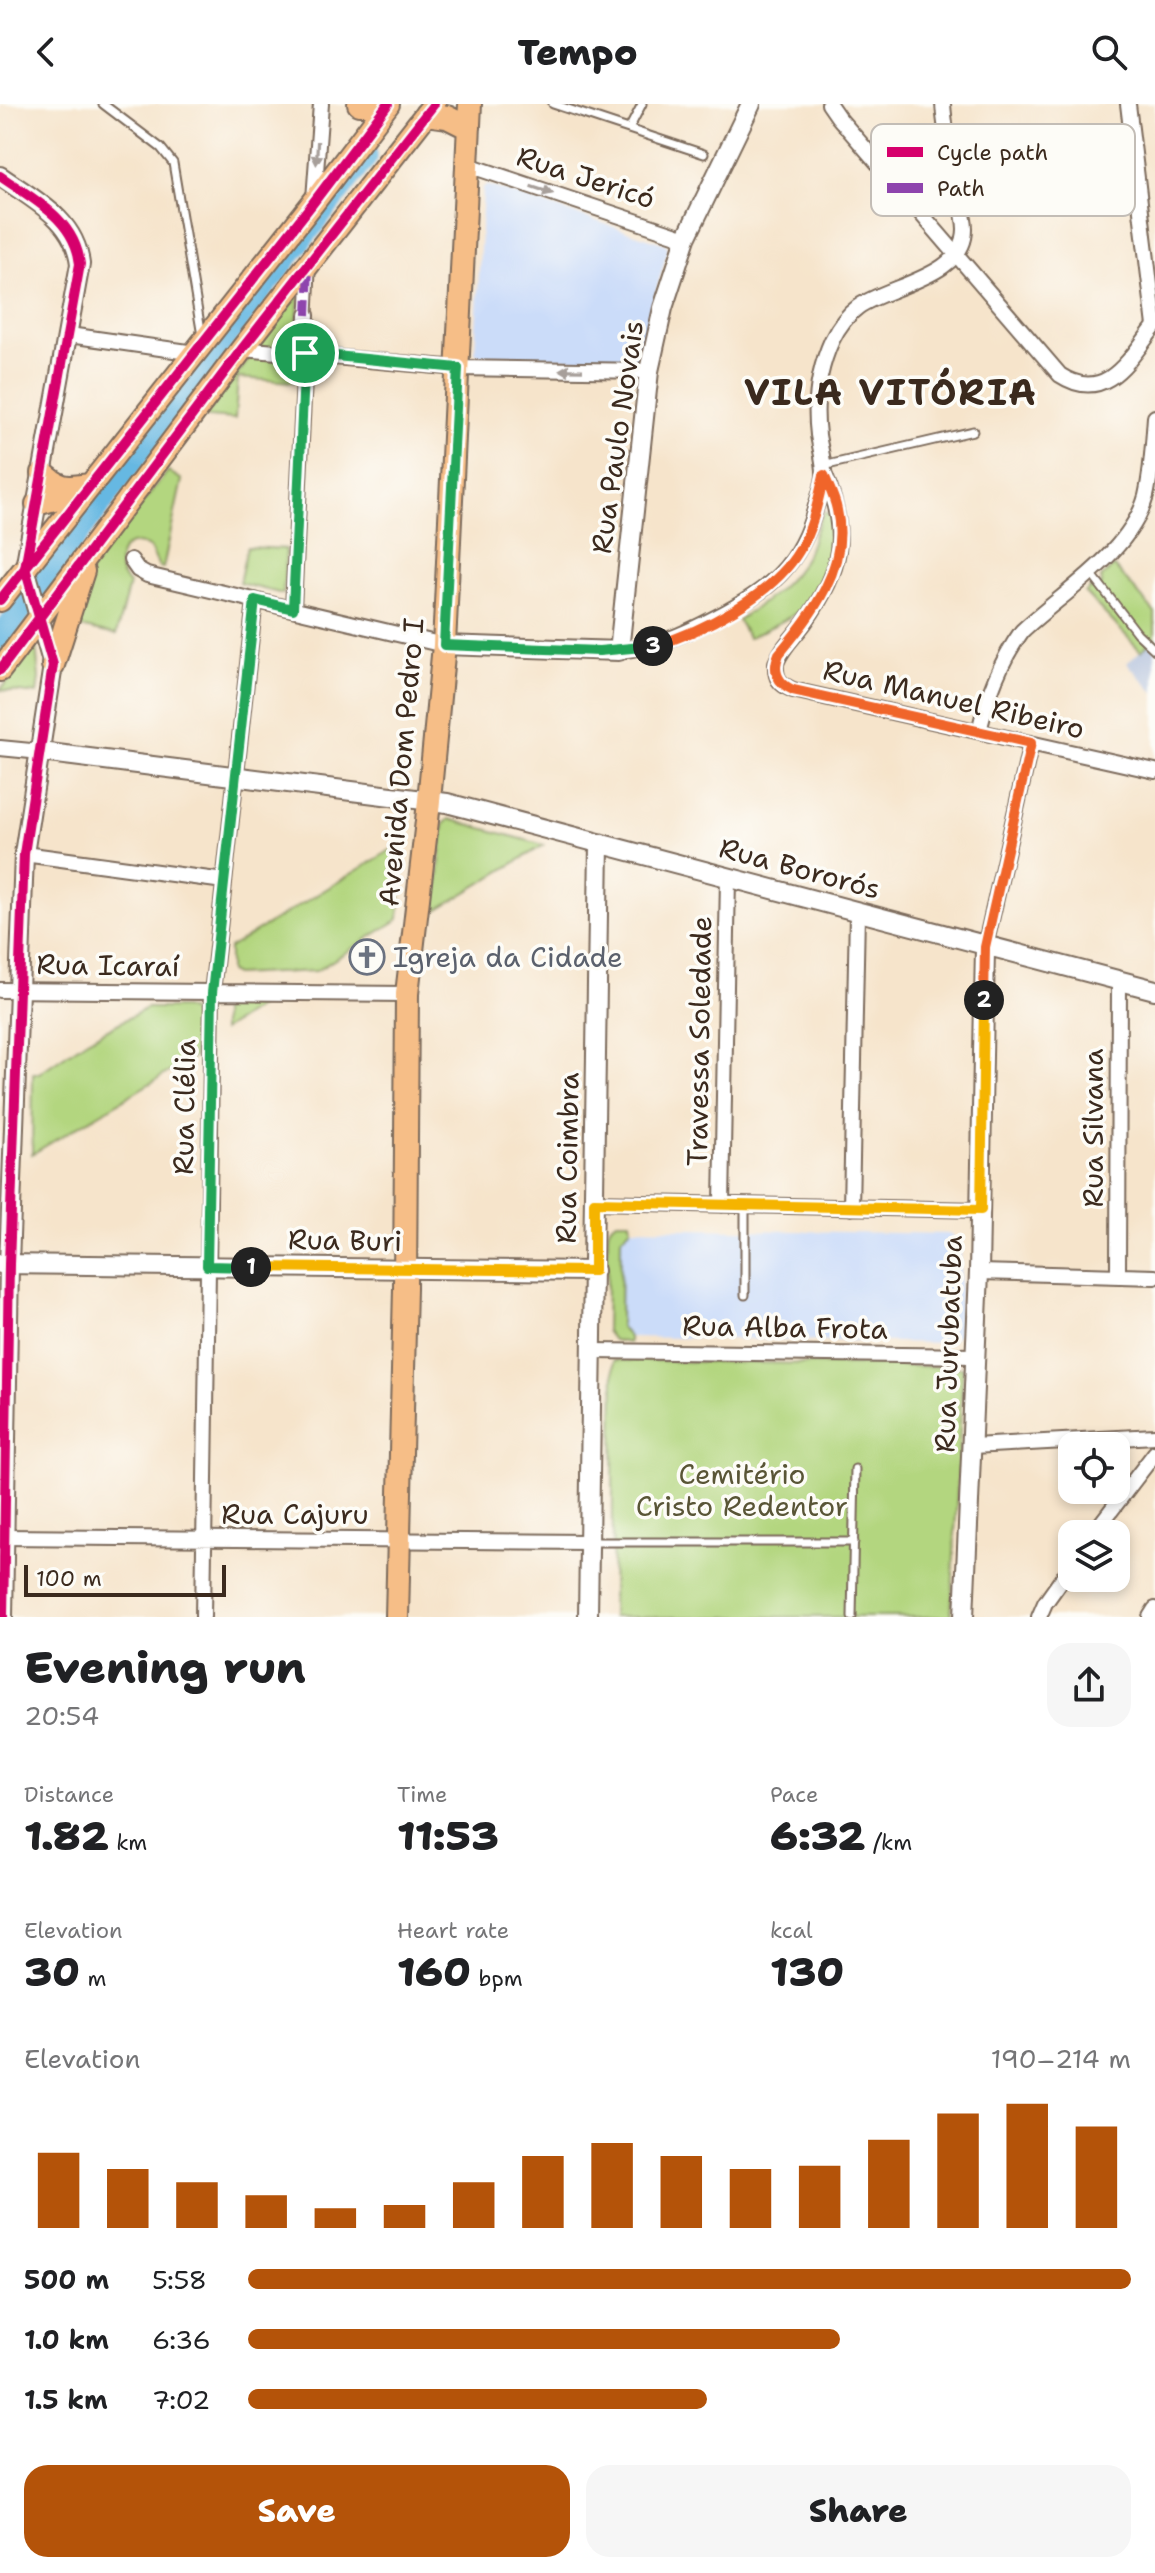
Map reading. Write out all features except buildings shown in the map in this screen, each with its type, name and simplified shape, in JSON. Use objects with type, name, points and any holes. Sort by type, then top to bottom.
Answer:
[{"type":"main road","points":[[359,104],[388,104]]},
{"type":"main road","points":[[0,600],[27,575],[88,487],[388,104]]},
{"type":"main road","name":"Avenida Dom Pedro I","points":[[397,1617],[405,1269],[407,994],[430,801],[444,645],[470,104]]},
{"type":"main road","points":[[0,670],[37,610],[89,550],[430,109],[469,128]]},
{"type":"main road","points":[[43,473],[65,488],[88,487]]},
{"type":"main road","points":[[37,504],[88,487]]},
{"type":"main road","points":[[53,665],[89,550]]},
{"type":"street","points":[[313,203],[321,104]]},
{"type":"street","name":"Rua Paulo Novais","points":[[619,651],[649,371],[663,308],[686,238],[751,104]]},
{"type":"street","points":[[829,104],[871,155]]},
{"type":"street","points":[[943,104],[947,124]]},
{"type":"street","points":[[1128,104],[1130,124]]},
{"type":"street","points":[[923,216],[1051,367],[1071,382],[1092,386],[1108,380],[1125,364],[1155,326],[1135,162]]},
{"type":"street","name":"Rua Jericó","points":[[468,165],[686,238]]},
{"type":"street","points":[[0,176],[59,219],[76,243],[80,273],[37,504],[27,575],[53,665],[24,854],[9,990],[3,1617]]},
{"type":"street","points":[[131,560],[138,570],[147,575],[444,645],[619,651],[643,648],[687,633],[765,591],[798,553],[808,533],[824,470],[817,427],[817,392],[826,354],[843,322],[856,308],[933,273],[956,254],[965,227],[963,216]]},
{"type":"street","points":[[293,609],[309,262]]},
{"type":"street","points":[[69,335],[199,348]]},
{"type":"street","points":[[242,349],[458,368],[649,371]]},
{"type":"street","points":[[979,731],[993,682],[1022,631],[1090,572],[1123,538],[1150,498],[1155,417]]},
{"type":"street","name":"Rua Manuel Ribeiro","points":[[824,470],[838,511],[837,556],[820,599],[779,654],[777,678],[783,685],[793,690],[1155,771]]},
{"type":"street","name":"Rua Clélia","points":[[203,1617],[212,993],[255,600]]},
{"type":"street","name":"Rua Jurubatuba","points":[[964,1617],[981,1210],[985,947],[1031,743]]},
{"type":"street","points":[[0,748],[41,752]]},
{"type":"street","name":"Rua Bororós","points":[[41,752],[447,803],[1155,990]]},
{"type":"street","name":"Rua Coimbra","points":[[588,1617],[599,843]]},
{"type":"street","points":[[24,854],[224,881]]},
{"type":"street","name":"Travessa Soledade","points":[[722,1205],[728,878]]},
{"type":"street","points":[[851,1208],[857,913]]},
{"type":"street","name":"Rua Silvana","points":[[1118,1276],[1119,981]]},
{"type":"street","name":"Rua Icaraí","points":[[9,990],[407,994]]},
{"type":"street","points":[[594,1202],[981,1210]]},
{"type":"street","name":"Rua Buri","points":[[5,1264],[594,1271]]},
{"type":"street","points":[[979,1272],[1155,1277]]},
{"type":"street","name":"Rua Alba Frota","points":[[592,1351],[976,1356]]},
{"type":"street","points":[[973,1446],[1155,1436]]},
{"type":"street","points":[[1104,1520],[1155,1453]]},
{"type":"street","name":"Rua Cajuru","points":[[2,1537],[589,1542]]},
{"type":"street","points":[[1039,1617],[1058,1585]]},
{"type":"street","points":[[1150,1617],[1155,1609]]},
{"type":"lane","points":[[103,104],[161,148],[173,163],[199,348]]},
{"type":"lane","points":[[553,104],[704,154]]},
{"type":"lane","points":[[629,129],[642,104]]},
{"type":"lane","points":[[824,470],[973,431]]},
{"type":"lane","points":[[1090,572],[1137,633],[1155,650]]},
{"type":"lane","points":[[745,1206],[745,1295]]},
{"type":"lane","points":[[852,1617],[855,1469]]},
{"type":"lane","points":[[589,1542],[854,1542]]},
{"type":"shaded area","points":[[487,185],[666,244],[668,248],[641,358],[636,362],[479,355],[475,352],[483,188]]},
{"type":"shaded area","points":[[1155,638],[1155,693],[1127,663]]},
{"type":"shaded area","points":[[631,1228],[951,1234],[961,1244],[959,1333],[949,1343],[629,1337],[620,1327],[621,1238]]},
{"type":"green space","points":[[299,294],[294,382],[238,378],[235,419],[205,417]]},
{"type":"green space","points":[[168,471],[182,480],[163,568],[159,567],[150,548],[140,544],[126,547],[119,560],[123,576],[129,584],[116,635],[71,625],[94,565]]},
{"type":"green space","points":[[824,512],[832,515],[831,542],[824,575],[815,595],[798,613],[748,638],[738,620],[768,599],[794,574],[807,554]]},
{"type":"green space","points":[[247,547],[286,549],[283,594],[239,583]]},
{"type":"green space","points":[[1114,566],[1155,613],[1155,638],[1141,651],[1085,593],[1093,585],[1098,587],[1102,584],[1101,578]]},
{"type":"green space","points":[[36,646],[37,694],[0,690]]},
{"type":"green space","points":[[449,819],[544,845],[435,911],[444,824]]},
{"type":"green space","points":[[404,842],[399,919],[316,971],[235,975],[229,972],[229,948]]},
{"type":"green space","points":[[229,1002],[266,1002],[222,1031],[222,1010]]},
{"type":"green space","points":[[147,1008],[184,1008],[194,1013],[194,1057],[32,1154],[33,1073],[39,1073],[87,1040]]},
{"type":"green space","points":[[616,1221],[630,1221],[631,1228],[621,1238],[620,1327],[629,1337],[629,1343],[613,1340],[606,1331],[608,1233]]},
{"type":"green space","name":"Cemitério Cristo Redentor","points":[[614,1360],[963,1367],[951,1617],[612,1617]]},
{"type":"waterway","points":[[0,638],[238,320],[366,156]]},
{"type":"marked path","points":[[307,315],[309,266]]},
{"type":"cycle path","points":[[0,600],[388,104]]},
{"type":"cycle path","points":[[0,670],[242,349],[434,104]]},
{"type":"cycle path","points":[[0,176],[51,212],[70,235],[80,264],[25,568],[53,665],[24,854],[9,1264],[3,1617]]},
{"type":"place","name":"Igreja da Cidade","points":[[367,957]]},
{"type":"district","name":"VILA VITÓRIA","points":[[891,392]]},
{"type":"route","points":[[305,353],[458,368],[444,645],[619,651],[643,648],[687,633],[765,591],[786,568],[808,533],[824,475],[838,511],[837,556],[820,599],[779,654],[775,671],[777,678],[793,690],[1031,743],[985,947],[981,1210],[594,1202],[594,1271],[207,1266],[212,993],[255,600],[293,609],[305,353]]}]
